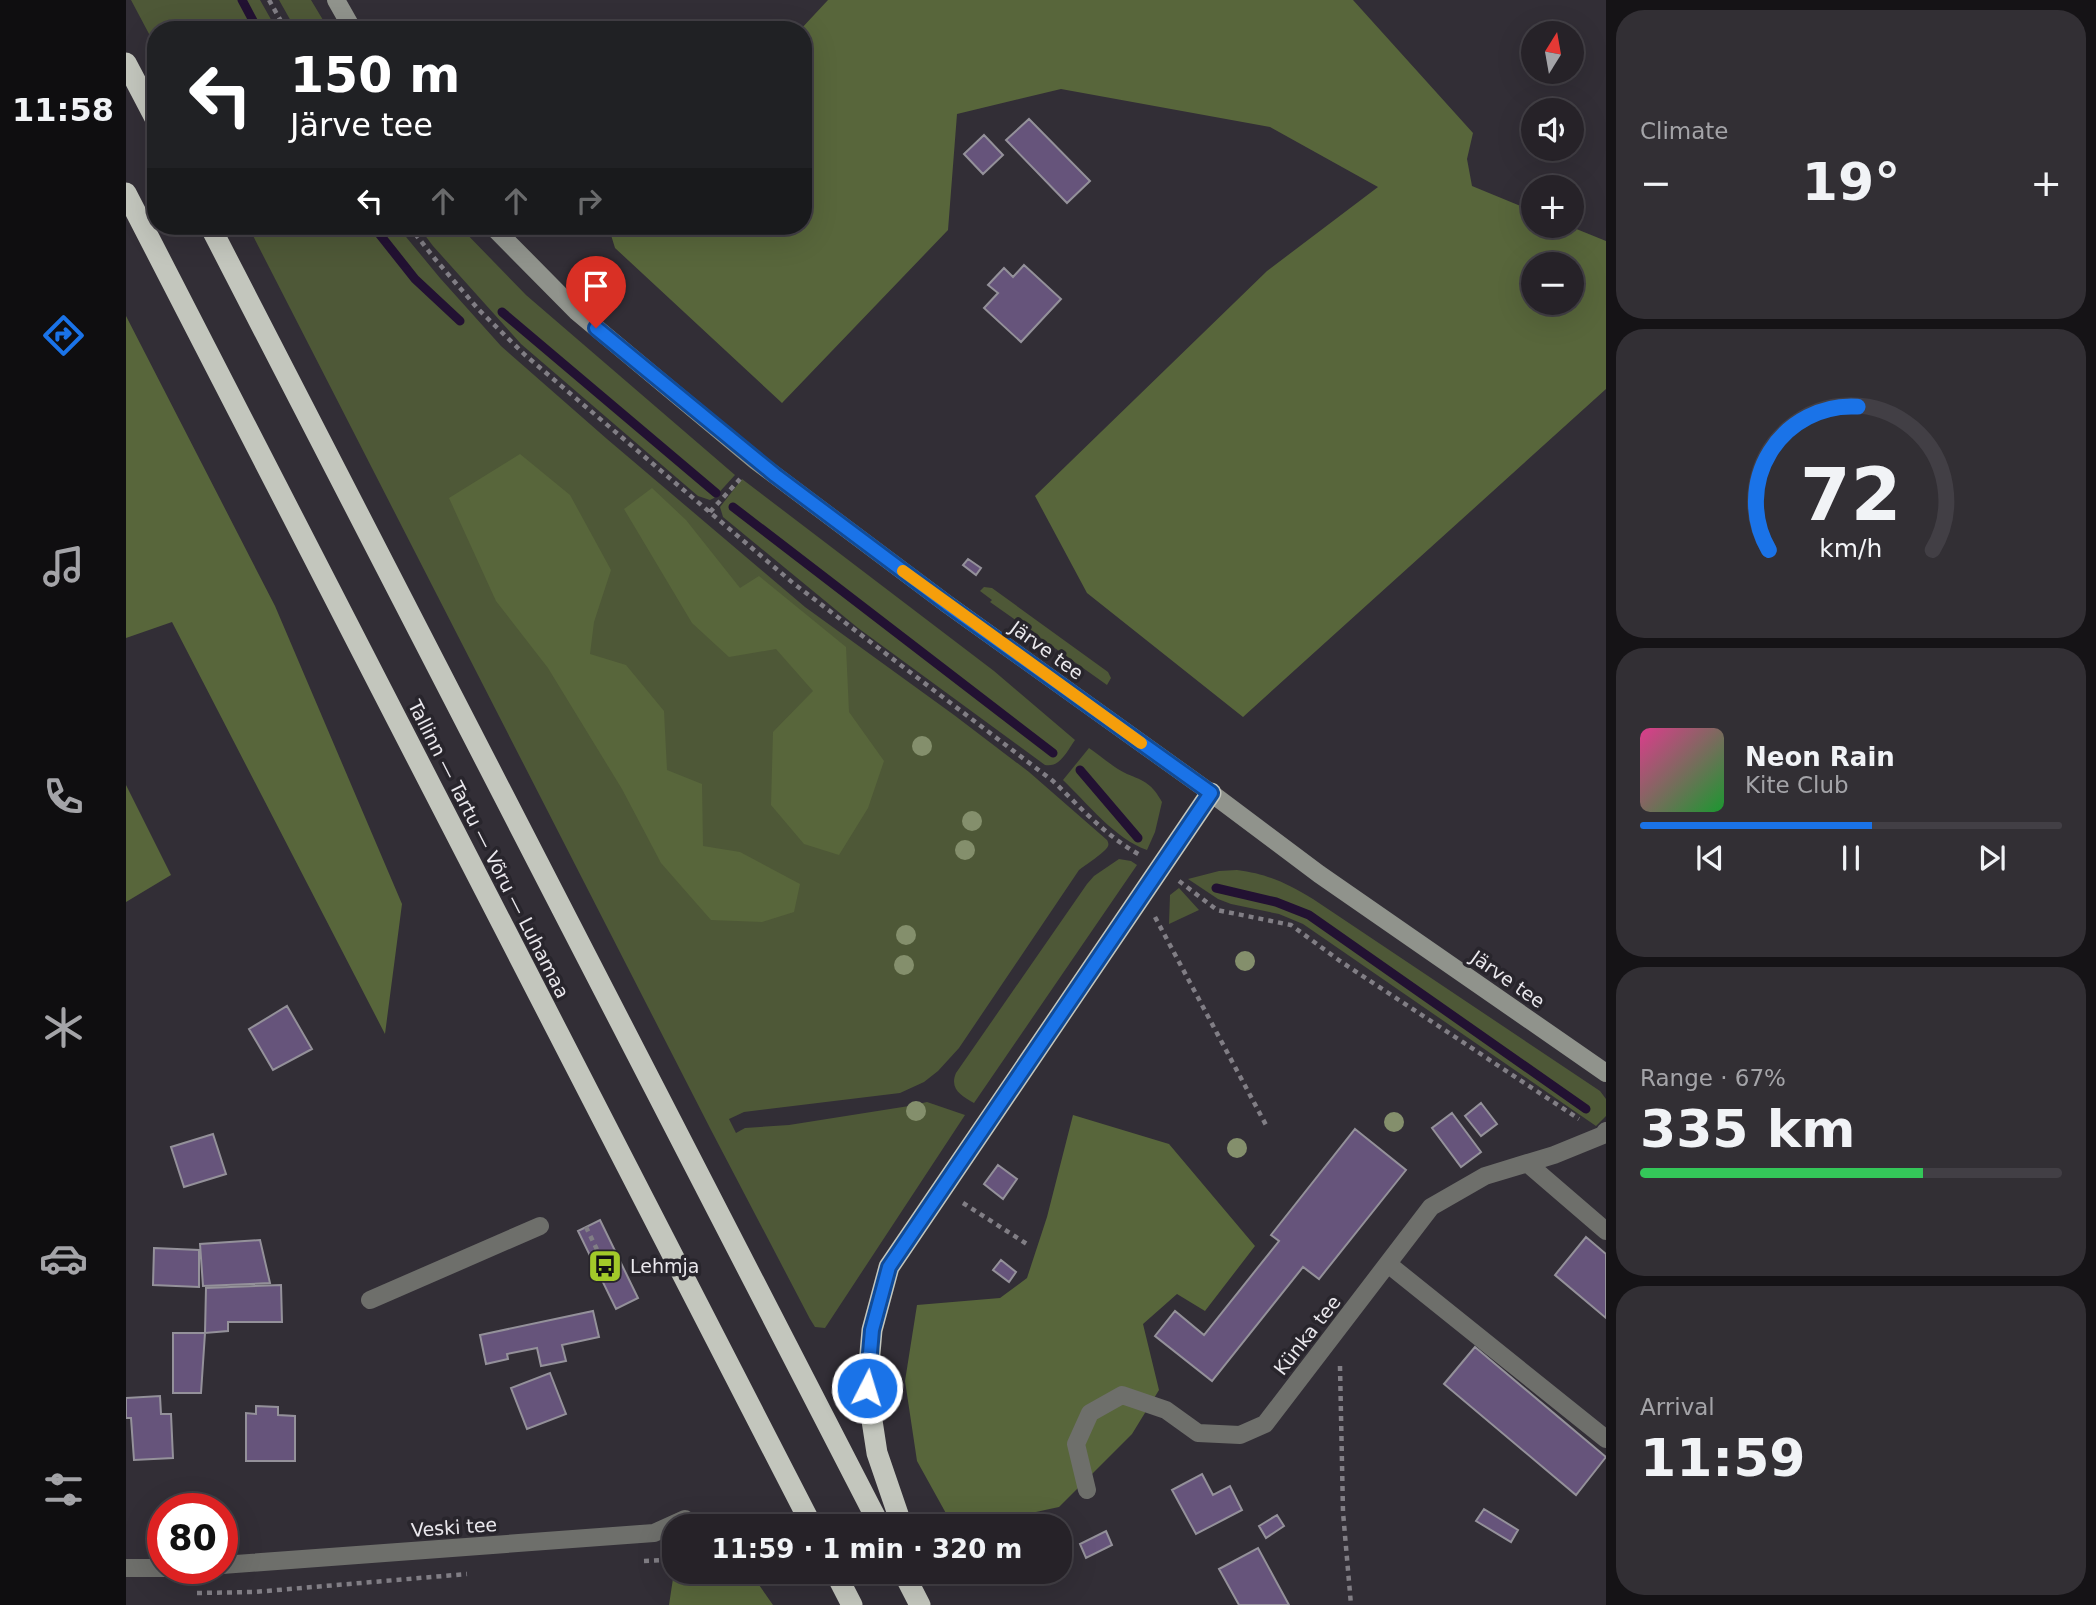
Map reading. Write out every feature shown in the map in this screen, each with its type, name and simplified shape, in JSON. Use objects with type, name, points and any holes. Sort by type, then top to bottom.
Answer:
[{"type":"highway","points":[[126,63],[147,103]]},
{"type":"highway","name":"Tallinn — Tartu — Võru — Luhamaa","points":[[126,192],[147,233]]},
{"type":"highway","name":"Tallinn — Tartu — Võru — Luhamaa","points":[[148,235],[806,1514]]},
{"type":"highway","name":"Tallinn — Tartu — Võru — Luhamaa","points":[[215,235],[874,1514]]},
{"type":"highway","points":[[898,1514],[877,1453],[867,1388],[872,1330],[889,1267],[1211,793]]},
{"type":"highway","points":[[841,1584],[852,1605]]},
{"type":"highway","points":[[909,1584],[920,1605]]},
{"type":"highway","points":[[922,1584],[929,1605]]},
{"type":"street","points":[[336,0],[348,21]]},
{"type":"street","name":"Järve tee","points":[[501,235],[576,311],[756,461],[947,604],[1211,793],[1319,874],[1606,1073]]},
{"type":"street","name":"Künka tee","points":[[1087,1490],[1076,1444],[1090,1413],[1122,1395],[1166,1409],[1198,1433],[1240,1435],[1265,1424],[1431,1208],[1485,1176],[1554,1155],[1604,1133]]},
{"type":"street","points":[[1527,1163],[1606,1231]]},
{"type":"street","points":[[370,1300],[540,1226]]},
{"type":"street","points":[[1388,1264],[1606,1439]]},
{"type":"street","name":"Veski tee","points":[[238,1564],[654,1533],[662,1529]]},
{"type":"street","points":[[126,1568],[147,1568]]},
{"type":"path","points":[[270,0],[281,21]]},
{"type":"path","points":[[416,235],[479,310],[525,355],[793,583],[1053,781],[1127,848],[1160,866],[1217,910],[1291,925],[1352,969],[1604,1133]]},
{"type":"path","points":[[710,512],[756,461]]},
{"type":"path","points":[[1144,891],[1163,934],[1222,1038],[1266,1125]]},
{"type":"path","points":[[942,1189],[1030,1247]]},
{"type":"path","points":[[586,1227],[605,1266]]},
{"type":"path","points":[[1339,1327],[1343,1511],[1351,1605]]},
{"type":"green space","points":[[131,0],[260,0],[272,21],[147,21],[147,30]]},
{"type":"green space","points":[[279,0],[311,0],[324,21],[291,21]]},
{"type":"green space","points":[[828,0],[1353,0],[1473,133],[1467,159],[1472,186],[1521,206],[1521,238],[1584,238],[1584,232],[1606,241],[1606,389],[1243,717],[1087,593],[1035,496],[1267,271],[1378,187],[1270,127],[1061,89],[957,114],[948,230],[782,403],[615,248],[611,235],[812,235],[812,21],[808,21]]},
{"type":"green space","points":[[253,235],[404,235],[501,346],[607,439],[805,607],[1029,772],[1107,840],[1107,848],[1079,870],[959,1048],[924,1082],[900,1093],[744,1112],[729,1119],[736,1133],[745,1128],[789,1125],[927,1102],[965,1115],[825,1328],[815,1327],[810,1319]]},
{"type":"green space","points":[[425,235],[468,235],[526,295],[735,475],[714,498],[710,500],[698,496],[521,344]]},
{"type":"green space","points":[[126,316],[275,606],[402,904],[385,1034],[172,622],[126,638]]},
{"type":"green space","points":[[520,454],[570,495],[611,570],[594,622],[590,654],[626,665],[664,711],[667,770],[702,784],[703,846],[740,852],[800,884],[794,912],[762,922],[711,920],[661,863],[622,789],[548,668],[496,601],[449,498]]},
{"type":"green space","points":[[742,479],[994,671],[1075,740],[1063,758],[1055,764],[1045,765],[858,628],[723,517],[720,507]]},
{"type":"green space","points":[[652,488],[686,520],[740,588],[759,576],[846,647],[849,712],[884,761],[868,808],[839,855],[804,844],[771,805],[773,732],[813,691],[776,649],[729,657],[692,623],[624,509]]},
{"type":"green space","points":[[984,587],[992,588],[1108,672],[1111,678],[1107,685],[990,602],[992,600],[980,591]]},
{"type":"green space","points":[[1089,748],[1117,769],[1148,784],[1162,802],[1155,832],[1147,850],[1113,829],[1063,780]]},
{"type":"green space","points":[[126,785],[171,875],[126,902]]},
{"type":"green space","points":[[1119,859],[1137,865],[974,1103],[965,1098],[955,1088],[956,1073],[1087,884]]},
{"type":"green space","points":[[1237,870],[1276,880],[1313,899],[1600,1091],[1606,1099],[1606,1116],[1596,1126],[1303,924],[1279,914],[1218,899],[1188,879],[1219,871]]},
{"type":"green space","points":[[1179,888],[1199,910],[1169,924],[1170,895]]},
{"type":"green space","points":[[1073,1115],[1169,1144],[1255,1246],[1205,1311],[1177,1294],[1143,1324],[1159,1390],[1132,1434],[1059,1507],[1026,1514],[946,1514],[917,1461],[905,1381],[917,1305],[1000,1298],[1027,1278],[1047,1217]]},
{"type":"green space","points":[[672,1584],[758,1584],[773,1605],[669,1605]]},
{"type":"building","points":[[1029,119],[1090,181],[1067,203],[1006,140]]},
{"type":"building","points":[[984,135],[1003,155],[983,174],[964,154]]},
{"type":"building","points":[[1024,265],[1061,299],[1021,342],[984,308],[998,293],[988,285],[1004,268],[1013,277]]},
{"type":"building","points":[[968,559],[981,568],[976,575],[963,565]]},
{"type":"building","points":[[287,1006],[312,1049],[273,1070],[249,1029]]},
{"type":"building","points":[[1481,1103],[1497,1124],[1481,1136],[1465,1116]]},
{"type":"building","points":[[1452,1113],[1481,1152],[1461,1167],[1432,1128]]},
{"type":"building","points":[[1355,1129],[1406,1170],[1319,1279],[1303,1267],[1212,1381],[1155,1336],[1175,1311],[1204,1335],[1279,1241],[1271,1235]]},
{"type":"building","points":[[213,1134],[226,1174],[184,1187],[171,1147]]},
{"type":"building","points":[[998,1165],[1017,1179],[1003,1199],[984,1184]]},
{"type":"building","points":[[600,1220],[638,1298],[616,1309],[578,1231]]},
{"type":"building","points":[[1586,1237],[1606,1254],[1606,1318],[1555,1275]]},
{"type":"building","points":[[260,1240],[270,1283],[203,1286],[200,1244]]},
{"type":"building","points":[[154,1248],[199,1250],[199,1287],[153,1285]]},
{"type":"building","points":[[1001,1260],[1016,1272],[1009,1282],[993,1270]]},
{"type":"building","points":[[281,1285],[282,1322],[228,1322],[228,1331],[205,1333],[206,1288]]},
{"type":"building","points":[[593,1311],[599,1337],[562,1345],[566,1361],[541,1366],[537,1348],[507,1354],[508,1359],[486,1364],[480,1335]]},
{"type":"building","points":[[173,1333],[205,1333],[201,1393],[173,1393]]},
{"type":"building","points":[[1475,1347],[1606,1457],[1576,1495],[1444,1384]]},
{"type":"building","points":[[550,1373],[566,1414],[527,1429],[511,1388]]},
{"type":"building","points":[[160,1396],[161,1414],[171,1414],[173,1458],[134,1460],[131,1418],[126,1418],[126,1398]]},
{"type":"building","points":[[256,1406],[278,1407],[278,1415],[295,1416],[295,1461],[246,1461],[246,1413],[256,1414]]},
{"type":"building","points":[[1202,1474],[1213,1495],[1230,1486],[1242,1510],[1196,1534],[1172,1490]]},
{"type":"building","points":[[1484,1509],[1518,1530],[1511,1542],[1476,1521]]},
{"type":"building","points":[[1277,1515],[1284,1526],[1266,1538],[1259,1526]]},
{"type":"building","points":[[1106,1531],[1112,1545],[1086,1558],[1080,1544]]},
{"type":"building","points":[[1258,1548],[1289,1605],[1239,1605],[1219,1569]]},
{"type":"waterway","points":[[242,0],[253,21]]},
{"type":"waterway","points":[[380,235],[415,279],[460,321]]},
{"type":"waterway","points":[[502,312],[716,493]]},
{"type":"waterway","points":[[733,507],[1053,753]]},
{"type":"waterway","points":[[1080,770],[1138,838]]},
{"type":"waterway","points":[[1216,888],[1276,902],[1309,915],[1586,1109]]},
{"type":"slow traffic","points":[[903,571],[1141,743]]},
{"type":"place","name":"Lehmja","points":[[605,1266]]},
{"type":"route","points":[[596,328],[756,461],[947,604],[1211,793],[889,1267],[872,1330],[867,1388]]}]
